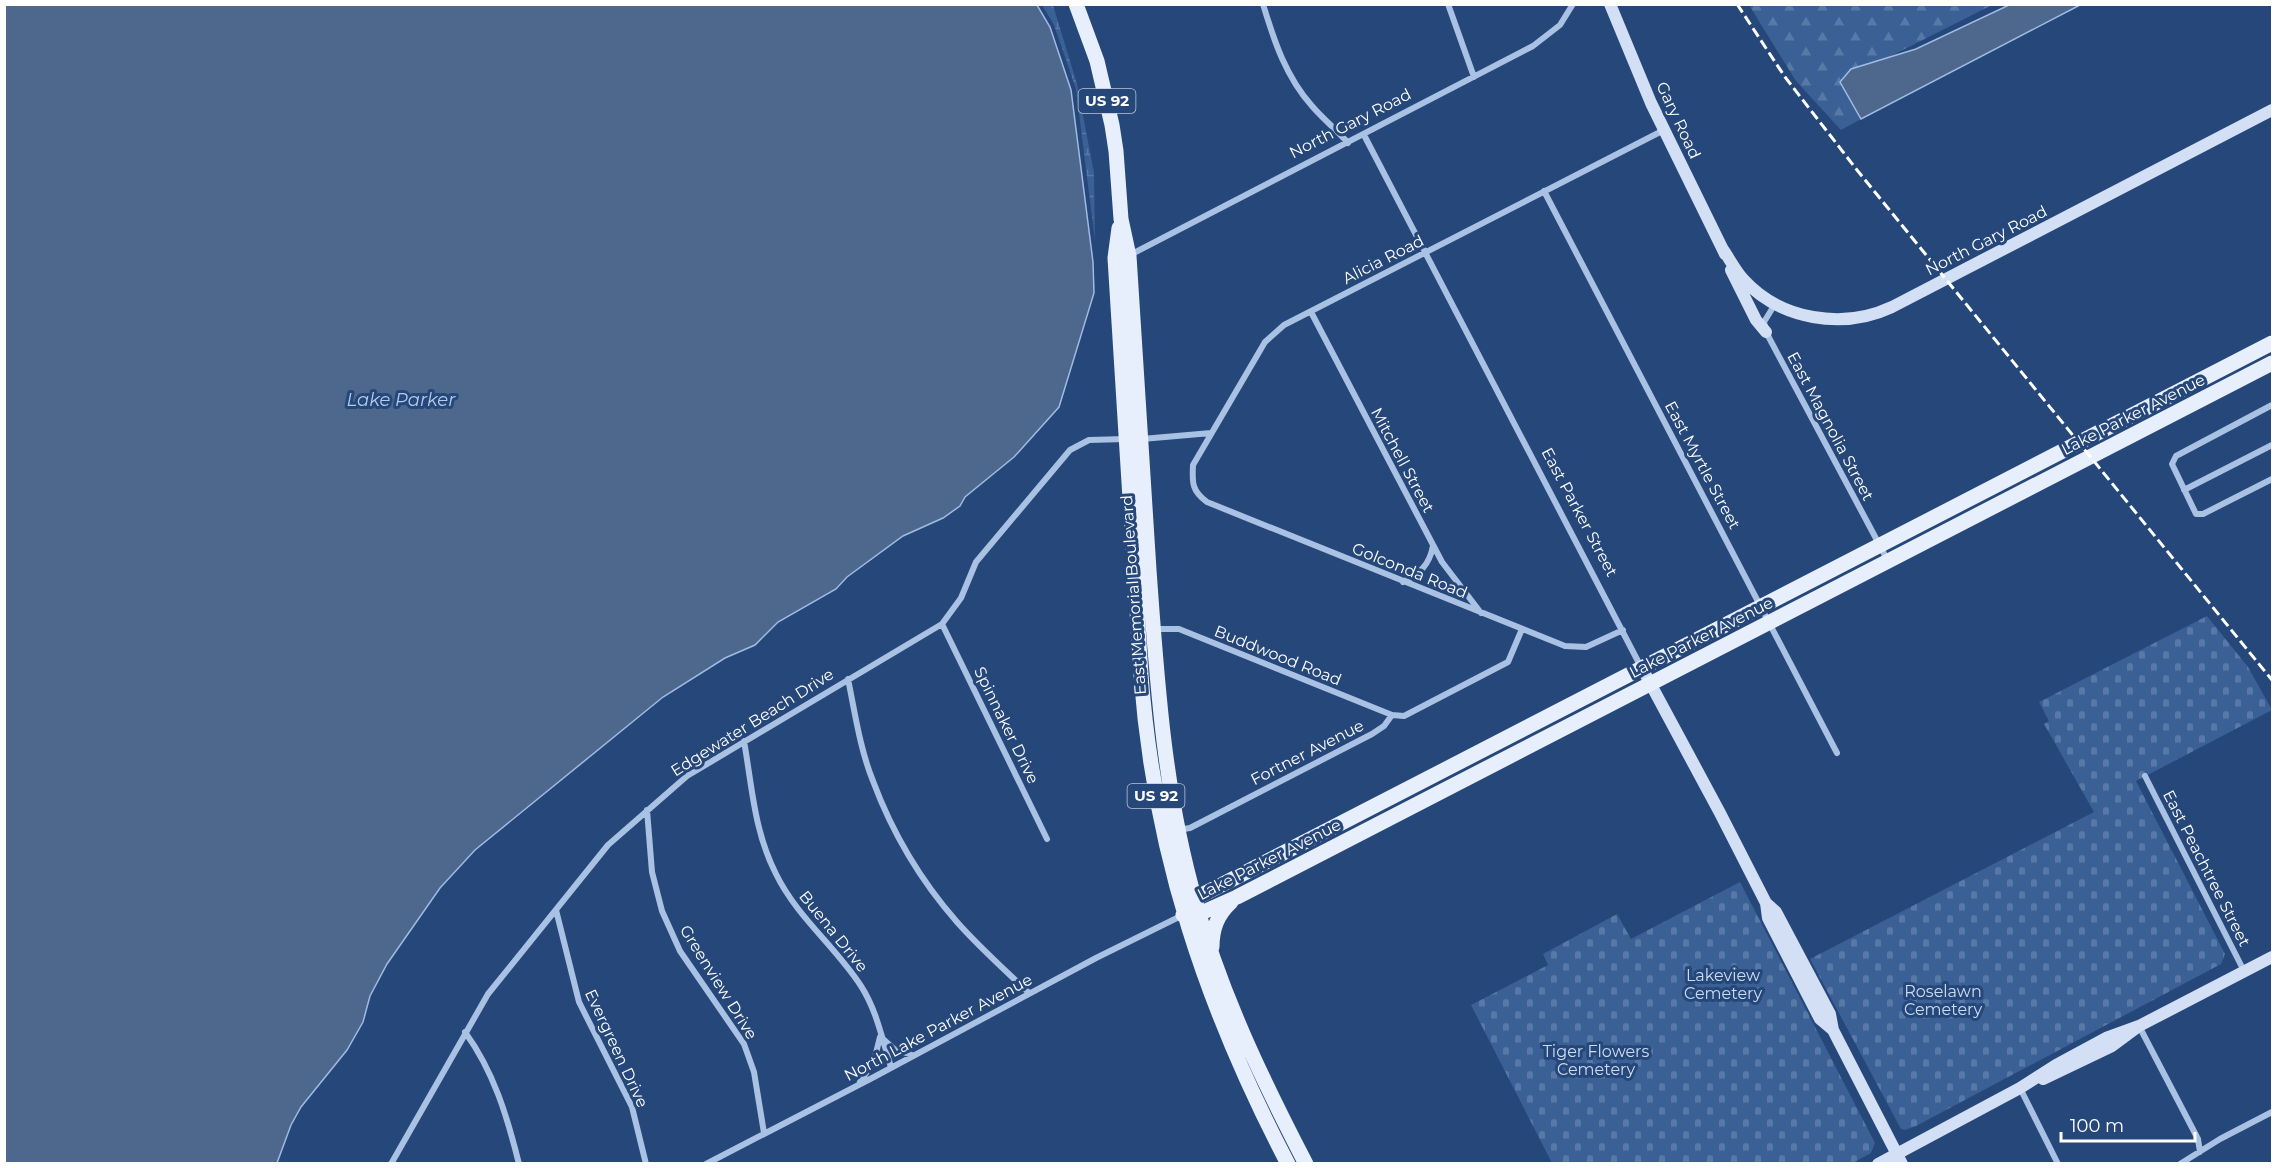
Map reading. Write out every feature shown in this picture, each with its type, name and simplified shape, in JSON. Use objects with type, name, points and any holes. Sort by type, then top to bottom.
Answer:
[{"type":"main road","name":"East Memorial Boulevard","points":[[1076,4],[1097,62],[1116,151],[1120,225],[1115,258],[1162,730],[1178,831],[1194,899]]},
{"type":"main road","name":"East Memorial Boulevard","points":[[1120,225],[1129,256],[1133,439],[1146,727],[1159,810],[1224,1031],[1258,1107],[1288,1164]]},
{"type":"main road","name":"Lake Parker Avenue","points":[[1191,914],[1194,899],[2272,343]]},
{"type":"main road","points":[[2238,381],[2249,366],[2272,354]]},
{"type":"main road","name":"Lake Parker Avenue","points":[[1191,914],[1238,897],[2272,363]]},
{"type":"main road","points":[[1212,953],[1212,933],[1217,918],[1238,897]]},
{"type":"main road","name":"East Memorial Boulevard","points":[[1191,914],[1212,953],[1247,1044],[1306,1164]]},
{"type":"street","points":[[1263,4],[1276,45],[1290,75],[1310,105],[1348,143]]},
{"type":"street","points":[[1448,4],[1474,77]]},
{"type":"street","name":"North Gary Road","points":[[1129,256],[1364,135],[1545,38],[1560,25],[1573,4]]},
{"type":"street","name":"Gary Road","points":[[1610,4],[1664,130],[1722,248]]},
{"type":"street","name":"North Gary Road","points":[[1722,248],[1744,279],[1776,303],[1806,316],[1830,320],[1853,319],[1883,311],[2272,110]]},
{"type":"street","name":"Alicia Road","points":[[1193,487],[1193,465],[1270,337],[1284,325],[1664,130]]},
{"type":"street","name":"East Parker Street","points":[[1364,135],[1650,684],[1720,813],[1766,903],[1768,918],[1820,1019],[1833,1030],[1900,1159]]},
{"type":"street","name":"East Myrtle Street","points":[[1544,190],[1837,753]]},
{"type":"street","points":[[1722,248],[1736,282],[1756,320],[1766,332]]},
{"type":"street","points":[[1766,332],[1764,322],[1776,303]]},
{"type":"street","name":"Mitchell Street","points":[[1311,312],[1442,562],[1481,613]]},
{"type":"street","name":"East Magnolia Street","points":[[1766,332],[1888,561]]},
{"type":"street","points":[[2272,405],[2176,456],[2172,464],[2196,514],[2203,514],[2272,479]]},
{"type":"street","name":"Edgewater Beach Drive","points":[[391,1164],[488,994],[608,846],[647,810],[687,776],[942,624],[960,598],[976,562],[1070,450],[1089,440],[1211,433]]},
{"type":"street","points":[[2184,490],[2272,444]]},
{"type":"street","name":"Golconda Road","points":[[1193,487],[1207,502],[1481,613],[1575,648],[1586,648],[1623,630]]},
{"type":"street","points":[[1403,582],[1425,567],[1429,562],[1433,546]]},
{"type":"street","name":"Spinnaker Drive","points":[[942,624],[1047,839]]},
{"type":"street","name":"Buddwood Road","points":[[1153,629],[1179,629],[1392,715]]},
{"type":"street","name":"Fortner Avenue","points":[[1178,831],[1190,828],[1372,734],[1384,726],[1392,715],[1404,716],[1504,665],[1511,657],[1522,629]]},
{"type":"street","points":[[848,679],[864,755],[873,781],[917,869],[958,923],[1029,993]]},
{"type":"street","name":"Buena Drive","points":[[744,741],[756,818],[776,874],[792,903],[860,984],[875,1013],[891,1067]]},
{"type":"street","name":"East Peachtree Street","points":[[2145,776],[2244,972]]},
{"type":"street","name":"Greenview Drive","points":[[647,810],[652,872],[662,911],[680,951],[744,1044],[754,1072],[764,1133]]},
{"type":"street","name":"Evergreen Drive","points":[[556,910],[579,1002],[632,1107],[646,1164]]},
{"type":"street","name":"North Lake Parker Avenue","points":[[706,1164],[1029,993],[1191,914]]},
{"type":"street","points":[[1878,1164],[1900,1159],[2056,1065],[2106,1038],[2139,1026],[2272,957]]},
{"type":"street","points":[[2139,1026],[2198,1139],[2200,1152]]},
{"type":"street","points":[[465,1032],[482,1054],[489,1070],[503,1106],[519,1164]]},
{"type":"street","points":[[858,1085],[874,1061],[880,1036],[894,1049],[913,1055]]},
{"type":"street","points":[[2020,1088],[2058,1164]]},
{"type":"street","points":[[2180,1164],[2220,1139],[2272,1112]]},
{"type":"green space","points":[[1042,5],[1053,5],[1077,84],[1094,173],[1095,241],[1076,89],[1054,25]]},
{"type":"green space","points":[[1749,5],[1992,5],[1889,57],[1851,69],[1853,102],[1861,119],[1841,130],[1796,81]]},
{"type":"green space","name":"Roselawn Cemetery","points":[[2207,616],[2248,667],[2272,710],[2136,781],[2225,954],[2221,964],[1916,1126],[1901,1129],[1810,959],[2094,812],[2044,724],[2049,721],[2039,702]]},
{"type":"green space","points":[[1740,882],[1875,1143],[1871,1153],[1851,1164],[1552,1163],[1471,1005],[1548,965],[1543,954],[1617,914],[1631,939]]},
{"type":"water","name":"Lake Parker","points":[[5,4],[1037,5],[1050,27],[1071,90],[1093,262],[1094,293],[1059,407],[1014,457],[965,497],[960,506],[943,518],[903,536],[847,577],[836,589],[778,622],[755,645],[725,658],[663,697],[475,850],[440,888],[387,964],[370,996],[363,1022],[347,1050],[301,1107],[291,1125],[277,1163],[5,1163]]},
{"type":"water","points":[[2009,5],[2080,5],[1861,119],[1840,82],[1851,69],[1916,49]]},
{"type":"railway","points":[[1737,4],[1785,77],[1857,170],[2272,680]]},
{"type":"park label","name":"Lakeview Cemetery","points":[[1723,984]]},
{"type":"park label","name":"Tiger Flowers Cemetery","points":[[1596,1060]]}]
